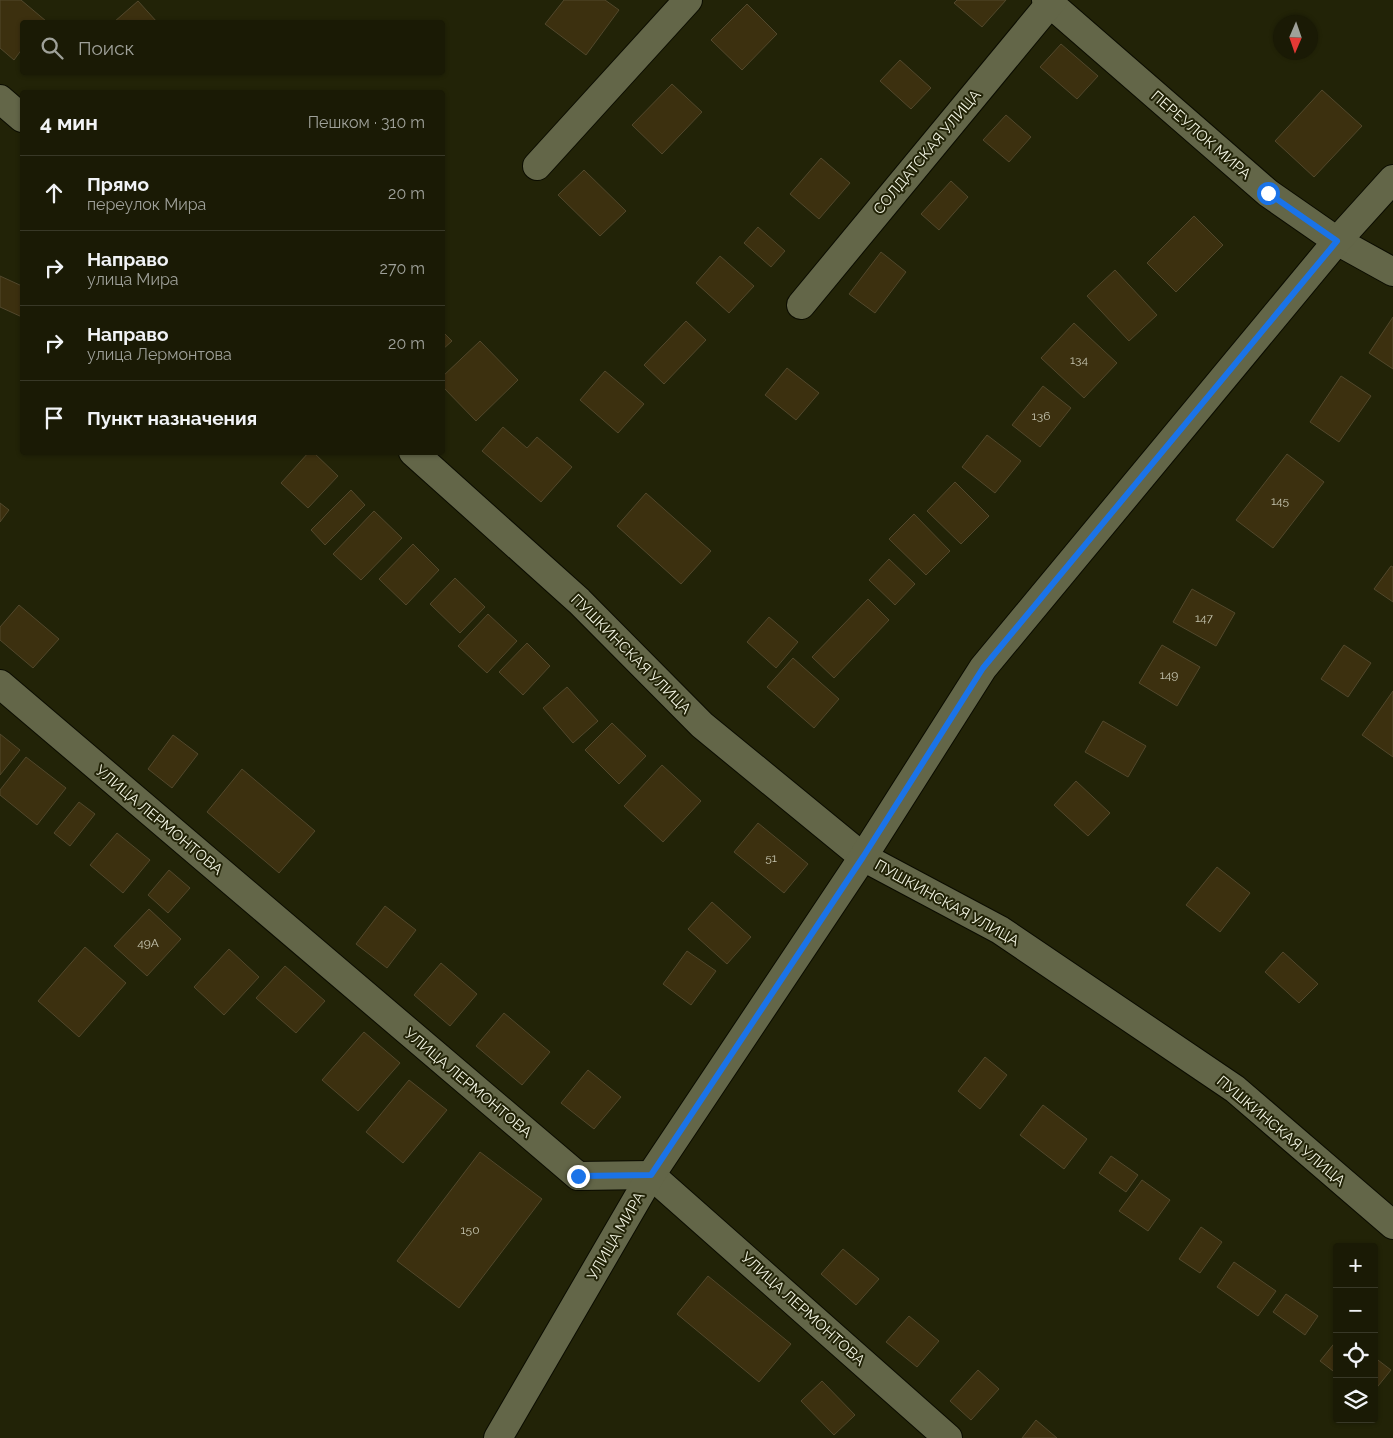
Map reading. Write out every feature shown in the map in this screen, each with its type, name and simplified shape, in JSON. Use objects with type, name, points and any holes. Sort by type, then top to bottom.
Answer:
[{"type":"street","name":"ПЕРЕУЛОК МИРА","points":[[1050,1],[1268,193],[1337,241],[1393,272]]},
{"type":"street","name":"СОЛДАТСКАЯ УЛИЦА","points":[[801,305],[1050,1]]},
{"type":"street","points":[[537,166],[676,3]]},
{"type":"street","points":[[0,99],[20,116]]},
{"type":"street","name":"УЛИЦА МИРА","points":[[498,1438],[651,1175],[863,857],[983,668],[1337,241],[1393,179]]},
{"type":"street","name":"ПУШКИНСКАЯ УЛИЦА","points":[[416,455],[579,601],[702,725],[863,857],[1000,930],[1235,1089],[1393,1225]]},
{"type":"street","name":"УЛИЦА ЛЕРМОНТОВА","points":[[0,684],[578,1176],[651,1175],[948,1438]]},
{"type":"building","points":[[0,0],[21,0],[45,20],[20,20],[20,52],[14,60],[0,48]]},
{"type":"building","points":[[564,0],[605,0],[619,10],[586,55],[545,24]]},
{"type":"building","points":[[957,0],[1006,0],[982,27],[954,3]]},
{"type":"building","points":[[138,1],[155,20],[116,20]]},
{"type":"building","points":[[747,4],[777,34],[742,70],[711,40]]},
{"type":"building","points":[[1061,44],[1098,76],[1077,99],[1040,67]]},
{"type":"building","points":[[900,60],[931,88],[911,109],[880,81]]},
{"type":"building","points":[[672,84],[702,112],[662,154],[632,125]]},
{"type":"building","points":[[1322,90],[1362,126],[1314,177],[1275,141]]},
{"type":"building","points":[[1006,115],[1031,137],[1009,162],[983,140]]},
{"type":"building","points":[[821,158],[850,183],[819,219],[790,194]]},
{"type":"building","points":[[584,170],[626,211],[600,236],[558,195]]},
{"type":"building","points":[[951,181],[968,197],[939,230],[921,214]]},
{"type":"building","points":[[1194,216],[1223,245],[1176,292],[1147,263]]},
{"type":"building","points":[[758,227],[785,251],[771,267],[744,243]]},
{"type":"building","points":[[881,252],[906,272],[875,313],[849,294]]},
{"type":"building","points":[[720,256],[754,286],[729,313],[696,283]]},
{"type":"building","points":[[1115,270],[1157,315],[1129,341],[1087,296]]},
{"type":"building","points":[[0,276],[20,285],[20,316],[0,307]]},
{"type":"building","points":[[1393,317],[1393,369],[1369,353]]},
{"type":"building","points":[[686,321],[706,340],[664,384],[644,365]]},
{"type":"building","points":[[1074,323],[1117,363],[1084,398],[1041,358]]},
{"type":"building","points":[[445,334],[452,341],[445,347]]},
{"type":"building","points":[[480,341],[518,380],[476,421],[445,389],[445,374]]},
{"type":"building","points":[[787,368],[819,393],[796,420],[765,395]]},
{"type":"building","points":[[605,371],[644,404],[618,433],[580,400]]},
{"type":"building","points":[[1341,376],[1371,396],[1339,442],[1310,422]]},
{"type":"building","points":[[1043,386],[1071,408],[1040,447],[1012,425]]},
{"type":"building","points":[[503,427],[527,448],[537,437],[572,467],[541,502],[482,451]]},
{"type":"building","points":[[987,435],[1021,461],[995,493],[962,467]]},
{"type":"building","points":[[1287,454],[1324,482],[1273,548],[1236,520]]},
{"type":"building","points":[[306,455],[316,455],[338,476],[308,508],[281,483]]},
{"type":"building","points":[[955,482],[989,516],[961,544],[927,511]]},
{"type":"building","points":[[351,490],[365,505],[325,545],[311,530]]},
{"type":"building","points":[[646,493],[711,551],[681,584],[617,526]]},
{"type":"building","points":[[0,503],[9,510],[0,522]]},
{"type":"building","points":[[374,511],[402,538],[361,580],[333,554]]},
{"type":"building","points":[[914,514],[950,551],[926,575],[889,539]]},
{"type":"building","points":[[413,544],[439,570],[406,605],[379,579]]},
{"type":"building","points":[[889,559],[915,584],[895,605],[869,580]]},
{"type":"building","points":[[1391,566],[1393,567],[1393,602],[1374,589]]},
{"type":"building","points":[[455,578],[485,607],[460,633],[430,604]]},
{"type":"building","points":[[1192,589],[1235,613],[1216,646],[1173,622]]},
{"type":"building","points":[[868,599],[889,620],[834,678],[812,657]]},
{"type":"building","points":[[19,605],[59,639],[33,668],[0,640],[0,627]]},
{"type":"building","points":[[488,614],[517,641],[487,673],[458,646]]},
{"type":"building","points":[[769,617],[798,642],[776,668],[747,642]]},
{"type":"building","points":[[527,643],[550,666],[523,695],[499,672]]},
{"type":"building","points":[[1162,645],[1200,667],[1177,706],[1139,683]]},
{"type":"building","points":[[1344,645],[1371,663],[1348,697],[1321,679]]},
{"type":"building","points":[[793,658],[839,699],[814,728],[767,687]]},
{"type":"building","points":[[567,687],[598,721],[573,743],[543,708]]},
{"type":"building","points":[[1393,691],[1393,757],[1362,735]]},
{"type":"building","points":[[1103,721],[1146,746],[1128,777],[1085,752]]},
{"type":"building","points":[[612,723],[646,756],[619,784],[585,750]]},
{"type":"building","points":[[0,734],[20,750],[0,775]]},
{"type":"building","points":[[173,735],[198,754],[172,788],[148,769]]},
{"type":"building","points":[[26,757],[66,788],[37,825],[0,795],[0,790]]},
{"type":"building","points":[[662,765],[701,801],[663,842],[624,806]]},
{"type":"building","points":[[242,769],[315,831],[279,873],[207,812]]},
{"type":"building","points":[[1076,781],[1110,813],[1088,836],[1054,805]]},
{"type":"building","points":[[79,802],[95,814],[70,846],[54,833]]},
{"type":"building","points":[[758,823],[808,864],[784,893],[734,852]]},
{"type":"building","points":[[117,833],[150,860],[123,893],[90,865]]},
{"type":"building","points":[[1217,867],[1250,893],[1220,932],[1186,905]]},
{"type":"building","points":[[169,870],[190,888],[168,913],[148,895]]},
{"type":"building","points":[[712,902],[751,937],[727,964],[688,929]]},
{"type":"building","points":[[385,906],[416,930],[387,968],[356,944]]},
{"type":"building","points":[[149,909],[181,939],[147,976],[114,946]]},
{"type":"building","points":[[85,947],[126,983],[79,1037],[38,1001]]},
{"type":"building","points":[[229,949],[259,977],[224,1015],[194,987]]},
{"type":"building","points":[[687,951],[716,971],[691,1005],[663,984]]},
{"type":"building","points":[[1283,952],[1318,984],[1299,1003],[1265,972]]},
{"type":"building","points":[[441,963],[477,994],[450,1026],[414,995]]},
{"type":"building","points":[[285,966],[325,1001],[296,1033],[256,998]]},
{"type":"building","points":[[504,1013],[550,1052],[522,1085],[476,1046]]},
{"type":"building","points":[[364,1032],[400,1063],[358,1111],[322,1080]]},
{"type":"building","points":[[985,1057],[1007,1075],[980,1109],[958,1091]]},
{"type":"building","points":[[588,1070],[621,1097],[594,1129],[561,1103]]},
{"type":"building","points":[[409,1080],[447,1110],[403,1163],[366,1132]]},
{"type":"building","points":[[1043,1105],[1087,1139],[1064,1169],[1020,1135]]},
{"type":"building","points":[[480,1152],[542,1199],[459,1308],[397,1261]]},
{"type":"building","points":[[1111,1156],[1138,1175],[1126,1192],[1099,1173]]},
{"type":"building","points":[[1142,1180],[1170,1200],[1148,1231],[1119,1211]]},
{"type":"building","points":[[1201,1227],[1222,1242],[1200,1273],[1179,1259]]},
{"type":"building","points":[[843,1249],[879,1279],[856,1305],[821,1274]]},
{"type":"building","points":[[1234,1262],[1276,1291],[1258,1316],[1217,1287]]},
{"type":"building","points":[[708,1276],[791,1344],[759,1382],[677,1314]]},
{"type":"building","points":[[1286,1294],[1318,1316],[1305,1335],[1273,1312]]},
{"type":"building","points":[[909,1316],[939,1341],[917,1367],[886,1342]]},
{"type":"building","points":[[1333,1345],[1333,1371],[1320,1361]]},
{"type":"building","points":[[1378,1360],[1391,1370],[1378,1386]]},
{"type":"building","points":[[978,1370],[999,1389],[971,1420],[950,1401]]},
{"type":"building","points":[[822,1381],[855,1415],[834,1435],[801,1401]]},
{"type":"building","points":[[1036,1420],[1057,1438],[1022,1438]]},
{"type":"route","points":[[578,1176],[651,1175],[863,857],[983,668],[1337,241],[1268,193]]}]
